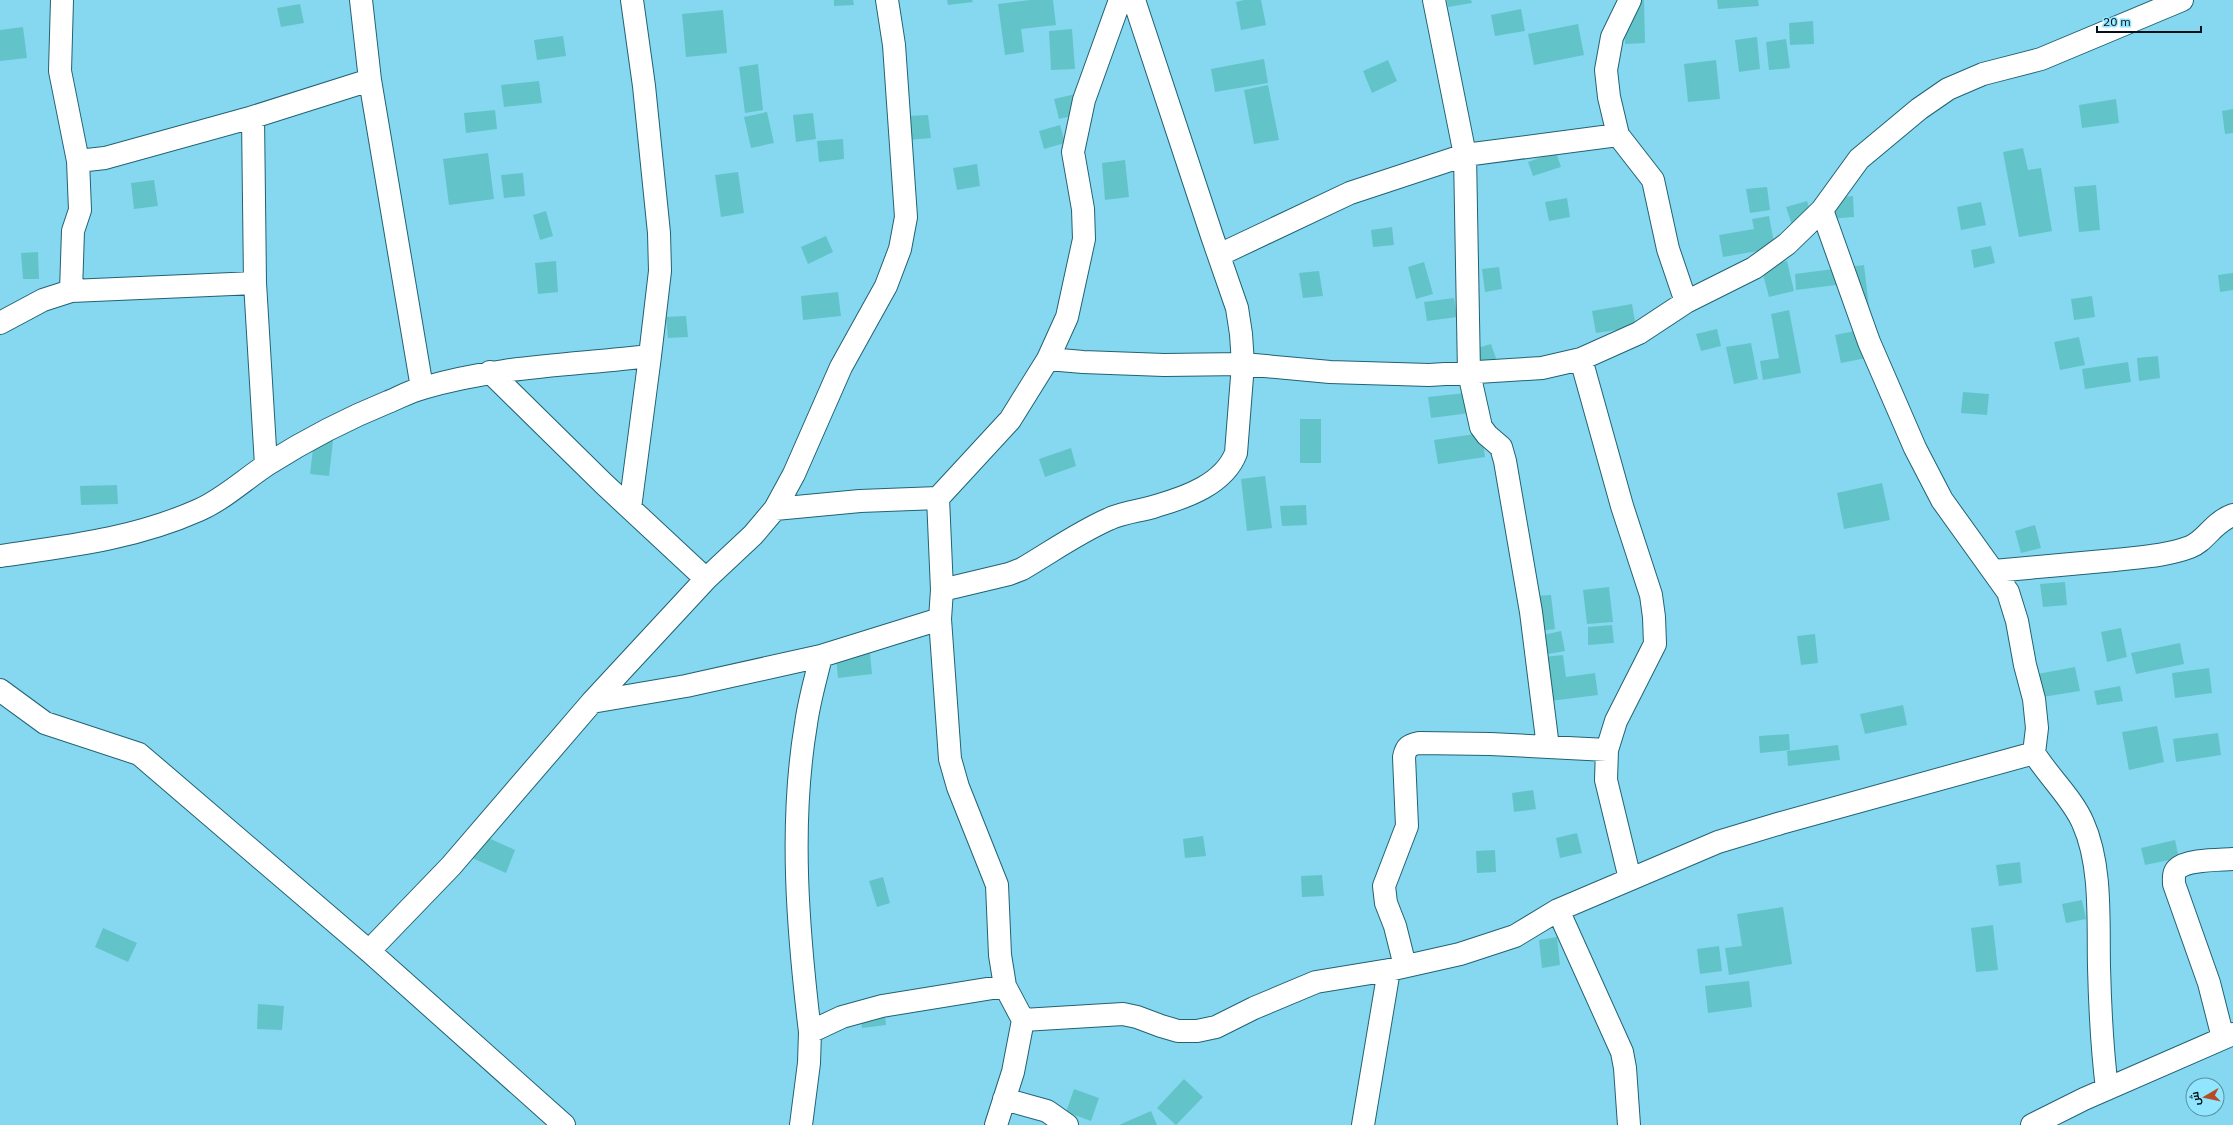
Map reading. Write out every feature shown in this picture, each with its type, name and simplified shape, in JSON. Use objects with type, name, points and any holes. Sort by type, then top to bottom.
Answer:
[{"type":"street","points":[[62,0],[60,71],[78,161],[80,210],[73,231],[71,291]]},
{"type":"street","points":[[361,0],[370,80],[422,388]]},
{"type":"street","points":[[630,508],[660,271],[659,233],[644,86],[632,0]]},
{"type":"street","points":[[369,952],[450,866],[592,702],[706,579],[752,535],[775,509],[794,474],[841,367],[886,286],[900,249],[906,217],[894,45],[887,0]]},
{"type":"street","points":[[775,509],[860,501],[938,498],[1010,420],[1048,359],[1067,317],[1084,239],[1083,209],[1073,152],[1084,100],[1120,0]]},
{"type":"street","points":[[942,590],[1009,574],[1022,569],[1109,519],[1157,506],[1189,494],[1223,475],[1233,462],[1236,453],[1243,364],[1237,308],[1134,0]]},
{"type":"street","points":[[1434,0],[1465,155],[1469,374],[1481,427],[1487,436],[1501,447],[1505,461],[1531,612],[1548,747]]},
{"type":"street","points":[[1630,0],[1612,37],[1606,70],[1609,97],[1618,135],[1653,180],[1668,249],[1686,302]]},
{"type":"street","points":[[1048,359],[1164,365],[1243,364],[1330,372],[1429,375],[1469,374],[1542,368],[1581,359],[1639,332],[1686,302],[1754,268],[1787,244],[1822,210],[1860,158],[1919,109],[1948,89],[1983,74],[2041,59],[2182,0]]},
{"type":"street","points":[[78,161],[105,158],[253,117],[370,80]]},
{"type":"street","points":[[253,117],[255,283],[266,466]]},
{"type":"street","points":[[1219,255],[1350,193],[1465,155],[1618,135]]},
{"type":"street","points":[[1822,210],[1869,342],[1915,448],[1942,500],[2008,592],[2018,620],[2025,665],[2034,699],[2037,728],[2034,753],[2082,820],[2093,856],[2099,913],[2101,1039],[2107,1089]]},
{"type":"street","points":[[0,323],[43,300],[71,291],[255,283]]},
{"type":"street","points":[[0,556],[106,541],[147,531],[200,510],[239,487],[266,466],[354,416],[422,388],[490,372],[650,356]]},
{"type":"street","points":[[1581,359],[1622,506],[1651,595],[1654,617],[1655,644],[1616,721],[1607,750],[1606,780],[1630,879]]},
{"type":"street","points":[[490,372],[630,508],[706,579]]},
{"type":"street","points":[[938,498],[942,590],[940,619],[950,759],[958,787],[997,885],[1000,955],[1005,986],[1023,1020],[1013,1072],[996,1125]]},
{"type":"street","points":[[1994,571],[2161,555],[2191,547],[2199,542],[2224,518],[2233,515]]},
{"type":"street","points":[[592,702],[686,686],[821,656],[940,619]]},
{"type":"street","points":[[801,1125],[809,1063],[810,1032],[802,965],[798,901],[800,780],[806,724],[821,656]]},
{"type":"street","points":[[0,690],[45,723],[139,754],[369,952],[564,1125]]},
{"type":"street","points":[[1363,1125],[1397,968],[1395,926],[1386,903],[1384,886],[1407,826],[1404,757],[1406,749],[1410,745],[1419,743],[1607,750]]},
{"type":"street","points":[[1023,1020],[1123,1014],[1138,1017],[1160,1026],[1178,1031],[1197,1031],[1216,1027],[1254,1008],[1316,982],[1397,968],[1460,954],[1515,936],[1558,910],[1718,842],[1781,823],[2034,753]]},
{"type":"street","points":[[2032,1125],[2107,1089],[2228,1036],[2174,884],[2174,876],[2177,869],[2190,863],[2233,859]]},
{"type":"street","points":[[1558,910],[1622,1052],[1625,1068],[1629,1125]]},
{"type":"street","points":[[810,1032],[842,1017],[882,1006],[1005,986]]},
{"type":"street","points":[[1004,1099],[1047,1111],[1067,1125]]},
{"type":"building","points":[[834,0],[853,0],[854,5],[834,6]]},
{"type":"building","points":[[947,0],[972,0],[973,2],[948,5]]},
{"type":"building","points":[[1030,0],[1053,0],[1056,25],[1021,29],[1024,52],[1005,55],[998,4]]},
{"type":"building","points":[[1244,0],[1261,0],[1266,25],[1241,30],[1236,2]]},
{"type":"building","points":[[1447,0],[1471,0],[1472,3],[1448,7]]},
{"type":"building","points":[[1644,0],[1645,43],[1625,44],[1624,1]]},
{"type":"building","points":[[1717,0],[1758,0],[1759,6],[1718,9]]},
{"type":"building","points":[[300,4],[304,23],[281,27],[277,8]]},
{"type":"building","points":[[1521,9],[1525,31],[1495,36],[1491,15]]},
{"type":"building","points":[[723,10],[727,53],[686,57],[682,14]]},
{"type":"building","points":[[1813,21],[1814,44],[1790,45],[1789,23]]},
{"type":"building","points":[[1578,24],[1584,55],[1534,65],[1528,34]]},
{"type":"building","points":[[23,27],[27,58],[0,61],[0,30]]},
{"type":"building","points":[[1072,29],[1075,69],[1051,70],[1049,31]]},
{"type":"building","points":[[563,36],[566,56],[537,60],[534,40]]},
{"type":"building","points":[[1757,37],[1760,69],[1739,72],[1735,40]]},
{"type":"building","points":[[1786,39],[1790,68],[1769,70],[1766,42]]},
{"type":"building","points":[[1264,59],[1268,83],[1215,92],[1211,69]]},
{"type":"building","points":[[1388,60],[1397,81],[1372,93],[1363,71]]},
{"type":"building","points":[[1716,60],[1720,99],[1688,102],[1684,64]]},
{"type":"building","points":[[758,64],[763,110],[745,113],[739,67]]},
{"type":"building","points":[[539,81],[542,103],[504,107],[501,85]]},
{"type":"building","points":[[1268,85],[1279,140],[1254,144],[1244,90]]},
{"type":"building","points":[[1080,93],[1084,113],[1059,119],[1054,99]]},
{"type":"building","points":[[2116,99],[2119,123],[2082,128],[2079,105]]},
{"type":"building","points":[[2233,109],[2233,133],[2225,134],[2222,111]]},
{"type":"building","points":[[495,110],[497,129],[466,133],[464,113]]},
{"type":"building","points":[[767,112],[774,143],[751,148],[744,117]]},
{"type":"building","points":[[813,113],[816,139],[796,142],[793,115]]},
{"type":"building","points":[[928,115],[931,138],[909,140],[906,116]]},
{"type":"building","points":[[1060,125],[1065,143],[1044,149],[1039,131]]},
{"type":"building","points":[[843,139],[844,159],[819,162],[817,141]]},
{"type":"building","points":[[2023,148],[2028,170],[2041,168],[2052,231],[2019,237],[2003,152]]},
{"type":"building","points":[[1556,152],[1561,167],[1533,176],[1528,162]]},
{"type":"building","points":[[488,153],[494,199],[449,205],[443,159]]},
{"type":"building","points":[[1125,160],[1129,197],[1105,200],[1102,163]]},
{"type":"building","points":[[977,164],[980,186],[957,190],[953,168]]},
{"type":"building","points":[[738,172],[744,213],[721,217],[715,175]]},
{"type":"building","points":[[523,173],[525,196],[504,198],[501,175]]},
{"type":"building","points":[[154,180],[158,206],[134,209],[131,183]]},
{"type":"building","points":[[2096,185],[2100,230],[2079,232],[2074,187]]},
{"type":"building","points":[[1767,187],[1770,210],[1750,213],[1746,189]]},
{"type":"building","points":[[1853,196],[1854,217],[1828,219],[1827,199]]},
{"type":"building","points":[[1567,198],[1570,217],[1549,221],[1545,202]]},
{"type":"building","points":[[1807,201],[1814,222],[1793,228],[1786,207]]},
{"type":"building","points":[[1981,202],[1986,225],[1961,230],[1957,207]]},
{"type":"building","points":[[546,211],[553,236],[540,240],[533,215]]},
{"type":"building","points":[[1769,216],[1775,248],[1723,257],[1719,235],[1754,229],[1752,219]]},
{"type":"building","points":[[1392,227],[1394,245],[1373,247],[1371,230]]},
{"type":"building","points":[[826,236],[833,252],[808,264],[801,247]]},
{"type":"building","points":[[1991,246],[1995,263],[1974,268],[1971,250]]},
{"type":"building","points":[[38,252],[39,279],[23,279],[21,253]]},
{"type":"building","points":[[556,261],[558,292],[538,294],[535,263]]},
{"type":"building","points":[[1787,261],[1794,291],[1769,297],[1761,267]]},
{"type":"building","points":[[1424,262],[1433,294],[1416,299],[1408,267]]},
{"type":"building","points":[[1864,265],[1870,315],[1848,318],[1844,284],[1796,290],[1795,274]]},
{"type":"building","points":[[1499,267],[1502,289],[1485,292],[1482,269]]},
{"type":"building","points":[[1319,271],[1323,296],[1303,298],[1299,273]]},
{"type":"building","points":[[2233,273],[2233,290],[2220,292],[2218,275]]},
{"type":"building","points":[[838,292],[841,316],[803,320],[801,296]]},
{"type":"building","points":[[2092,296],[2095,317],[2074,320],[2071,299]]},
{"type":"building","points":[[1454,298],[1457,317],[1427,321],[1424,302]]},
{"type":"building","points":[[1632,304],[1636,327],[1596,333],[1592,311]]},
{"type":"building","points":[[1789,310],[1801,373],[1763,380],[1760,361],[1779,358],[1771,314]]},
{"type":"building","points":[[686,316],[688,337],[668,338],[666,317]]},
{"type":"building","points":[[1875,327],[1881,355],[1841,363],[1835,335]]},
{"type":"building","points":[[1717,329],[1721,346],[1701,351],[1696,334]]},
{"type":"building","points":[[2079,337],[2085,365],[2060,370],[2054,342]]},
{"type":"building","points":[[1751,343],[1758,379],[1734,384],[1726,347]]},
{"type":"building","points":[[1491,344],[1502,376],[1484,381],[1474,349]]},
{"type":"building","points":[[2158,356],[2160,378],[2139,381],[2137,358]]},
{"type":"building","points":[[2128,362],[2131,382],[2085,389],[2082,369]]},
{"type":"building","points":[[1475,392],[1478,412],[1431,418],[1428,397]]},
{"type":"building","points":[[1963,392],[1989,394],[1987,415],[1961,413]]},
{"type":"building","points":[[1300,419],[1321,419],[1321,463],[1300,463]]},
{"type":"building","points":[[1482,433],[1485,457],[1438,464],[1434,440]]},
{"type":"building","points":[[314,440],[333,441],[329,476],[310,474]]},
{"type":"building","points":[[1071,448],[1076,466],[1045,477],[1039,459]]},
{"type":"building","points":[[1265,476],[1272,528],[1247,531],[1241,479]]},
{"type":"building","points":[[1882,483],[1890,520],[1844,529],[1837,493]]},
{"type":"building","points":[[117,485],[118,504],[81,505],[80,486]]},
{"type":"building","points":[[1306,505],[1307,525],[1282,526],[1280,506]]},
{"type":"building","points":[[2035,525],[2041,548],[2021,553],[2015,531]]},
{"type":"building","points":[[2065,582],[2067,605],[2043,607],[2040,584]]},
{"type":"building","points":[[1609,587],[1613,622],[1587,624],[1583,590]]},
{"type":"building","points":[[1551,595],[1555,629],[1540,631],[1536,596]]},
{"type":"building","points":[[1612,625],[1614,643],[1588,645],[1588,627]]},
{"type":"building","points":[[2121,628],[2127,657],[2107,662],[2101,632]]},
{"type":"building","points":[[1561,631],[1565,651],[1543,655],[1539,636]]},
{"type":"building","points":[[1815,634],[1818,663],[1801,665],[1797,636]]},
{"type":"building","points":[[2180,643],[2184,664],[2136,674],[2131,653]]},
{"type":"building","points":[[870,653],[872,674],[838,678],[836,657]]},
{"type":"building","points":[[1563,655],[1566,677],[1595,673],[1598,695],[1550,701],[1544,657]]},
{"type":"building","points":[[2075,667],[2080,691],[2036,698],[2032,675]]},
{"type":"building","points":[[2209,668],[2212,693],[2175,698],[2172,673]]},
{"type":"building","points":[[2120,686],[2123,701],[2097,705],[2094,691]]},
{"type":"building","points":[[1903,705],[1907,725],[1865,734],[1860,714]]},
{"type":"building","points":[[2157,726],[2164,762],[2129,770],[2122,732]]},
{"type":"building","points":[[2218,733],[2221,755],[2176,762],[2173,739]]},
{"type":"building","points":[[1789,734],[1790,750],[1760,753],[1759,736]]},
{"type":"building","points":[[1838,745],[1840,760],[1788,766],[1787,751]]},
{"type":"building","points":[[1533,790],[1536,809],[1514,812],[1512,793]]},
{"type":"building","points":[[1577,833],[1582,853],[1560,858],[1556,838]]},
{"type":"building","points":[[480,834],[515,850],[506,873],[470,857]]},
{"type":"building","points":[[1203,836],[1206,856],[1185,858],[1183,839]]},
{"type":"building","points":[[2175,840],[2179,858],[2145,865],[2141,848]]},
{"type":"building","points":[[1495,850],[1496,872],[1477,873],[1476,851]]},
{"type":"building","points":[[2020,862],[2022,883],[1999,886],[1996,865]]},
{"type":"building","points":[[1322,875],[1324,896],[1302,897],[1301,876]]},
{"type":"building","points":[[883,877],[890,903],[877,907],[869,881]]},
{"type":"building","points":[[2082,900],[2086,919],[2066,923],[2062,904]]},
{"type":"building","points":[[1783,907],[1792,964],[1729,975],[1725,948],[1742,946],[1737,914]]},
{"type":"building","points":[[1993,925],[1998,970],[1976,972],[1971,928]]},
{"type":"building","points":[[103,928],[137,943],[128,962],[95,947]]},
{"type":"building","points":[[1557,937],[1560,965],[1542,968],[1539,940]]},
{"type":"building","points":[[1719,946],[1722,971],[1700,974],[1697,949]]},
{"type":"building","points":[[1749,981],[1752,1007],[1708,1013],[1705,986]]},
{"type":"building","points":[[258,1004],[284,1006],[282,1030],[257,1029]]},
{"type":"building","points":[[884,1004],[886,1025],[862,1028],[860,1006]]},
{"type":"building","points":[[1184,1079],[1203,1097],[1176,1125],[1157,1108]]},
{"type":"building","points":[[1074,1089],[1099,1098],[1091,1121],[1066,1112]]},
{"type":"building","points":[[1151,1111],[1157,1125],[1119,1125]]}]
